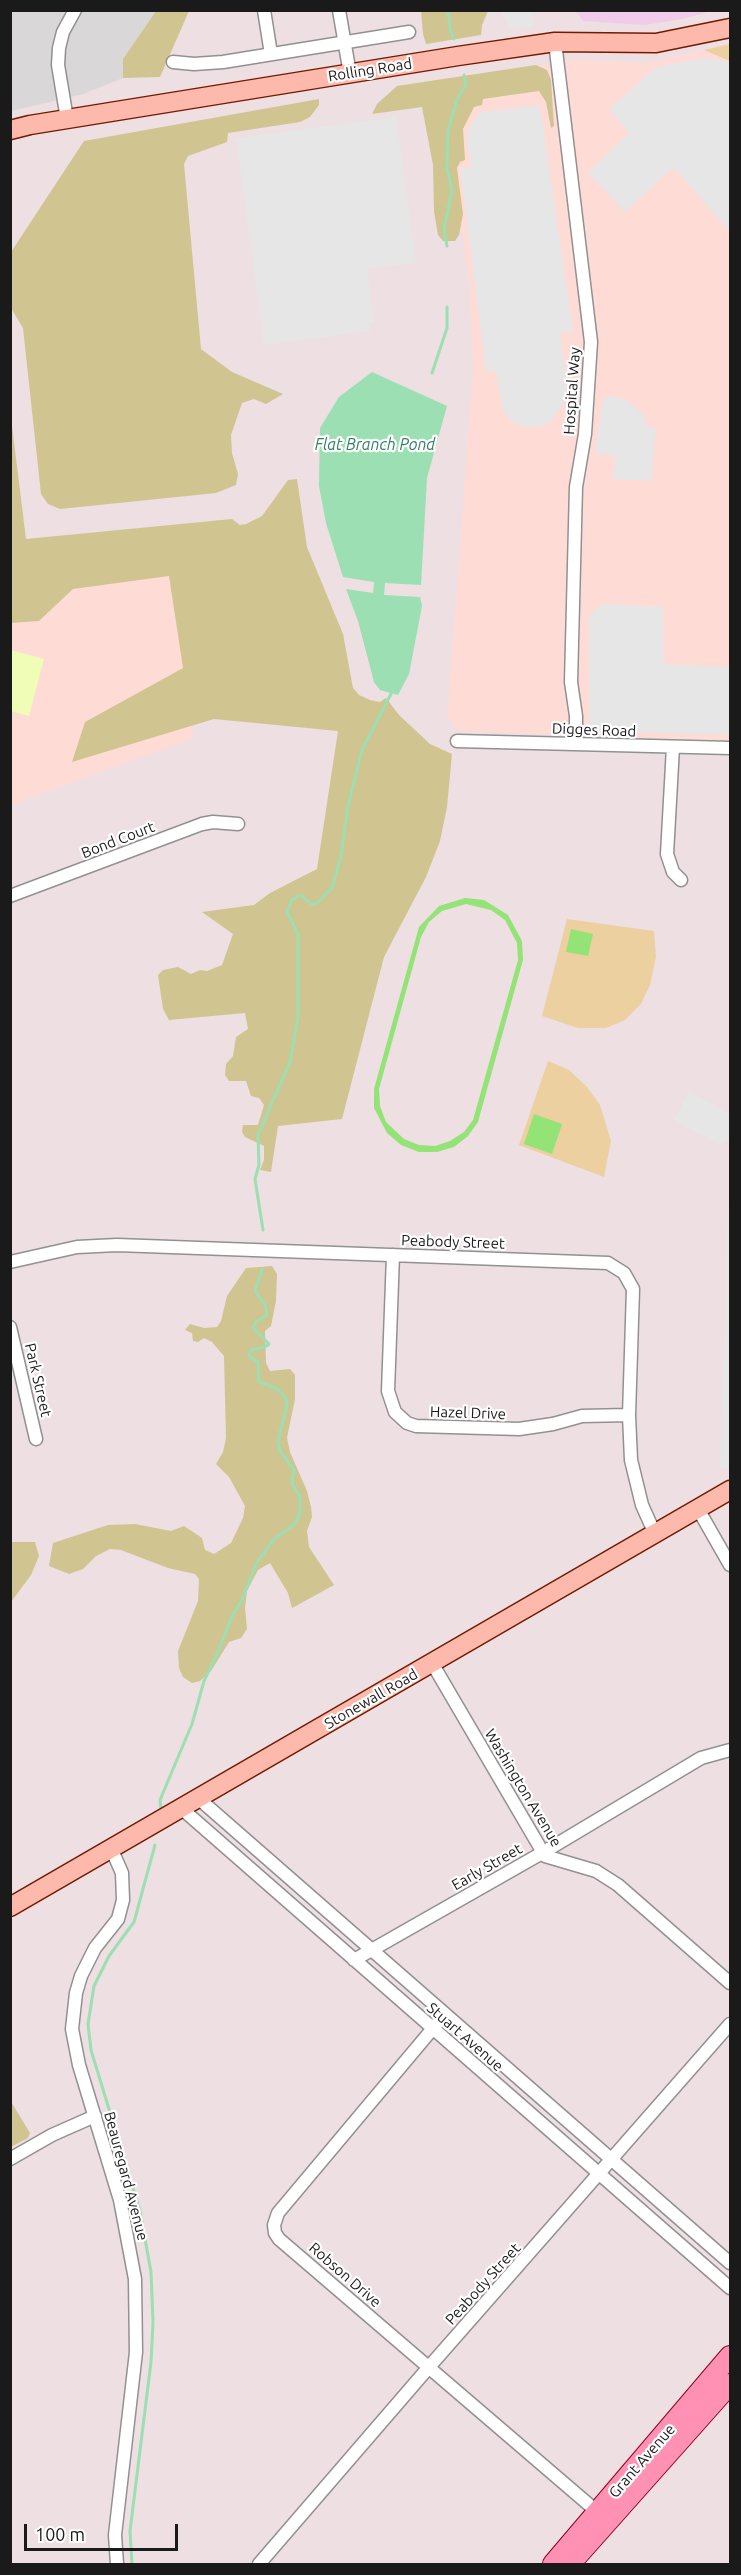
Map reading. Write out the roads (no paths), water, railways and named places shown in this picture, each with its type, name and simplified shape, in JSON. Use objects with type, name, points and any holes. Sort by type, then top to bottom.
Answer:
[{"type":"main road","name":"Grant Avenue","points":[[570,2565],[603,2517],[730,2356]]},
{"type":"main road","name":"Grant Avenue","points":[[553,2565],[603,2517],[730,2384]]},
{"type":"street","points":[[67,119],[58,65],[59,48],[63,32],[75,10]]},
{"type":"street","points":[[264,10],[271,54]]},
{"type":"street","points":[[339,10],[350,74]]},
{"type":"street","name":"Rolling Road","points":[[10,130],[555,42],[656,43],[730,28]]},
{"type":"street","points":[[172,62],[209,63],[409,32]]},
{"type":"street","name":"Hospital Way","points":[[555,42],[591,342],[585,434],[576,487],[571,682],[576,716],[576,744]]},
{"type":"street","name":"Digges Road","points":[[457,741],[730,748]]},
{"type":"street","points":[[673,747],[667,854],[673,872],[681,880]]},
{"type":"street","name":"Bond Court","points":[[10,896],[202,824],[213,822],[238,824]]},
{"type":"street","name":"Peabody Street","points":[[10,1262],[95,1245],[608,1263],[617,1267],[630,1281],[634,1297],[629,1415],[631,1460],[635,1483],[655,1534]]},
{"type":"street","name":"Hazel Drive","points":[[393,1255],[388,1391],[395,1412],[407,1423],[416,1426],[519,1429],[534,1428],[582,1416],[629,1415]]},
{"type":"street","name":"Park Street","points":[[10,1327],[36,1439]]},
{"type":"street","name":"Stonewall Road","points":[[10,1906],[730,1490]]},
{"type":"street","points":[[698,1509],[730,1565]]},
{"type":"street","name":"Washington Avenue","points":[[432,1663],[542,1853],[549,1859],[596,1872],[618,1886],[730,1983]]},
{"type":"street","name":"Early Street","points":[[354,1959],[542,1853],[701,1758],[730,1750]]},
{"type":"street","name":"Stuart Avenue","points":[[198,1798],[730,2263]]},
{"type":"street","name":"Stuart Avenue","points":[[181,1808],[730,2288]]},
{"type":"street","name":"Beauregard Avenue","points":[[111,1848],[123,1879],[120,1912],[86,1963],[76,1993],[73,2014],[74,2048],[127,2226],[135,2279],[137,2314],[132,2394],[115,2535],[117,2565]]},
{"type":"street","name":"Robson Drive","points":[[445,2014],[278,2213],[274,2225],[279,2239],[603,2517]]},
{"type":"street","name":"Peabody Street","points":[[262,2563],[429,2367],[730,2024]]},
{"type":"street","points":[[10,2159],[52,2135],[95,2116]]},
{"type":"water","name":"Flat Branch Pond","points":[[372,372],[447,406],[427,478],[421,585],[385,583],[384,595],[420,597],[422,606],[409,674],[398,695],[380,690],[374,682],[358,621],[346,589],[373,593],[374,582],[343,577],[326,523],[319,486],[320,428],[339,397]]},
{"type":"waterway","points":[[448,10],[450,30],[454,39]]},
{"type":"waterway","points":[[447,246],[444,229],[452,190],[447,168],[448,130],[458,97],[466,85],[464,75]]},
{"type":"waterway","points":[[432,373],[447,328],[447,307]]},
{"type":"waterway","points":[[263,1230],[255,1179],[259,1165],[258,1135],[290,1062],[298,1017],[298,934],[287,912],[292,900],[298,896],[302,896],[311,904],[317,903],[332,888],[341,856],[348,806],[362,750],[392,692]]},
{"type":"waterway","points":[[161,1809],[160,1800],[192,1724],[204,1681],[232,1616],[242,1600],[256,1564],[274,1539],[294,1525],[300,1513],[300,1497],[292,1484],[294,1470],[280,1451],[278,1441],[287,1405],[286,1398],[276,1388],[259,1382],[258,1362],[249,1356],[251,1350],[269,1344],[253,1328],[256,1322],[267,1315],[265,1305],[255,1291],[262,1269]]},
{"type":"waterway","points":[[132,2564],[130,2531],[151,2362],[153,2323],[151,2272],[140,2211],[91,2050],[88,2024],[94,1986],[109,1956],[134,1922],[155,1845]]}]
